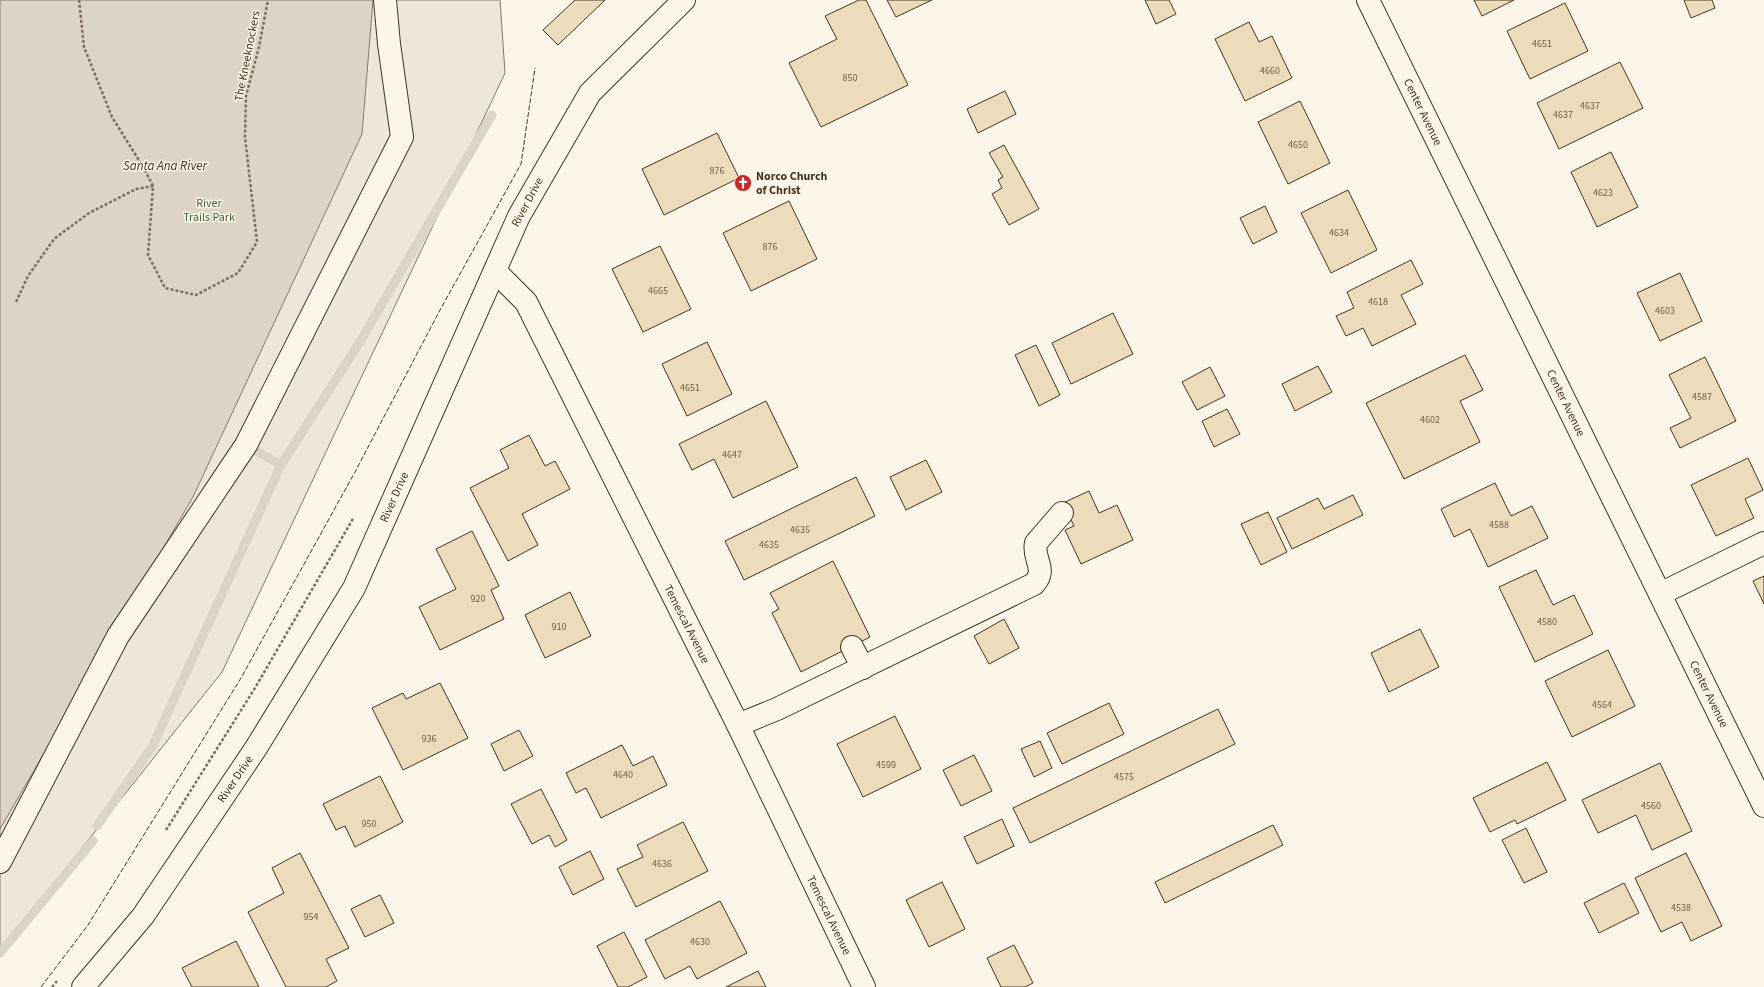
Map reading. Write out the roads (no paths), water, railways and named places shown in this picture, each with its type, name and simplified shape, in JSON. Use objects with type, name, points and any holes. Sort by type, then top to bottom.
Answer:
[{"type":"street","points":[[0,862],[118,636],[246,445],[402,136],[389,44],[385,0]]},
{"type":"street","name":"River Drive","points":[[82,987],[151,904],[256,748],[354,588],[519,216],[590,93],[684,0]]},
{"type":"street","name":"Center Avenue","points":[[1368,0],[1764,806]]},
{"type":"street","name":"Temescal Avenue","points":[[495,271],[526,302],[738,725],[864,987]]},
{"type":"street","points":[[738,725],[777,709],[1034,584],[1041,573],[1035,548],[1036,543],[1062,513]]},
{"type":"street","points":[[1660,594],[1764,543]]},
{"type":"street","points":[[852,647],[863,668]]},
{"type":"water","name":"Santa Ana River","points":[[0,0],[373,0],[362,134],[193,497],[0,829]]},
{"type":"waterway","points":[[251,448],[281,465],[361,340],[492,115]]},
{"type":"waterway","points":[[97,826],[152,747],[281,465]]},
{"type":"waterway","points":[[0,953],[93,841]]},
{"type":"place","name":"Norco Church of Christ","points":[[743,183]]},
{"type":"park label","name":"River Trails Park","points":[[209,210]]}]
